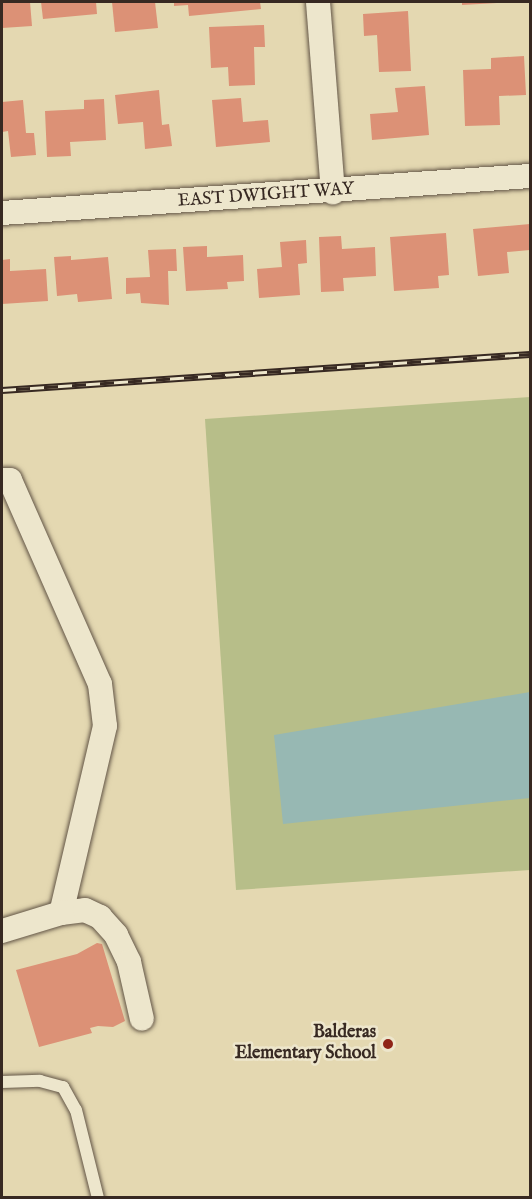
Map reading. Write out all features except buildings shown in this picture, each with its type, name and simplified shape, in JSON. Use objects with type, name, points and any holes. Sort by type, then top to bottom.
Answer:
[{"type":"street","points":[[318,2],[333,192]]},
{"type":"street","name":"EAST DWIGHT WAY","points":[[2,213],[333,192],[531,176]]},
{"type":"street","points":[[2,480],[10,480],[100,684],[105,726],[61,914]]},
{"type":"street","points":[[2,931],[61,914],[85,910],[100,917],[116,935],[129,962],[142,1019]]},
{"type":"lane","points":[[2,1082],[40,1081],[63,1087],[76,1110],[98,1197]]},
{"type":"green space","points":[[530,397],[530,870],[236,890],[205,419]]},
{"type":"water","points":[[530,692],[530,798],[283,824],[274,735]]},
{"type":"railway","points":[[2,390],[530,354]]},
{"type":"place","name":"Balderas Elementary School","points":[[388,1044]]}]
